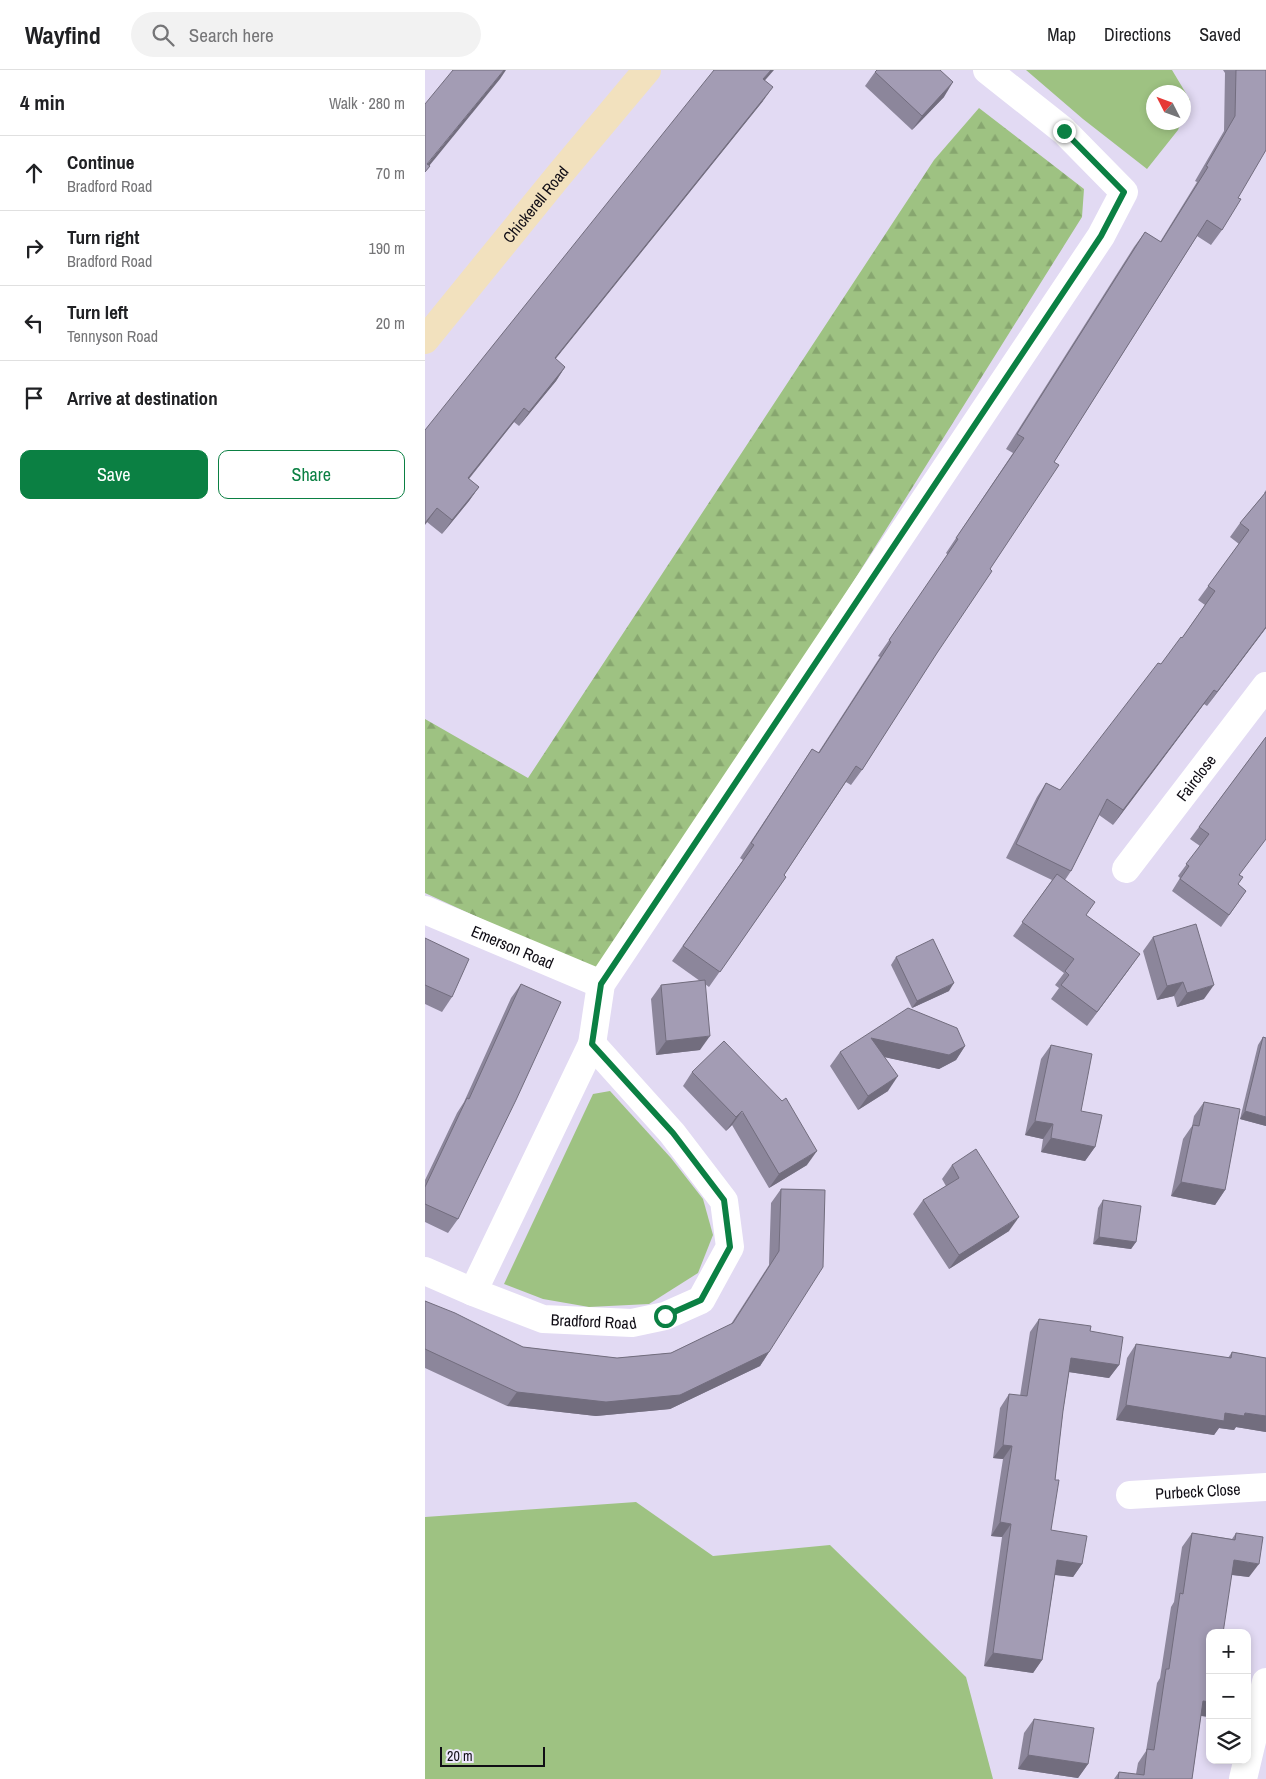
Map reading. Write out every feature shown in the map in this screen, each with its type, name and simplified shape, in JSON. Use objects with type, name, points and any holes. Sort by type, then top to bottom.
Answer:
[{"type":"main road","name":"Chickerell Road","points":[[425,340],[647,70]]},
{"type":"street","points":[[473,1292],[592,1044],[601,984],[1101,236],[1124,192],[1064,131],[987,70]]},
{"type":"street","name":"Fairclose","points":[[1126,869],[1266,686]]},
{"type":"street","name":"Emerson Road","points":[[425,910],[601,984]]},
{"type":"street","name":"Bradford Road","points":[[425,1271],[543,1320],[632,1323],[665,1316],[701,1300],[730,1247],[724,1200],[673,1133],[592,1044]]},
{"type":"street","name":"Purbeck Close","points":[[1130,1494],[1266,1488]]},
{"type":"street","points":[[1243,1779],[1259,1741],[1266,1682]]},
{"type":"green space","points":[[1026,70],[1172,70],[1181,85],[1146,85],[1146,130],[1178,130],[1147,169],[1083,119]]},
{"type":"green space","points":[[979,108],[1084,189],[1082,217],[606,976],[425,893],[425,719],[528,778],[934,160]]},
{"type":"green space","points":[[610,1091],[671,1158],[703,1199],[713,1235],[698,1273],[649,1304],[589,1307],[543,1299],[504,1284],[593,1094]]},
{"type":"green space","points":[[636,1502],[713,1556],[830,1545],[966,1677],[993,1779],[425,1779],[425,1517]]},
{"type":"building","points":[[453,70],[504,70],[427,164],[430,166],[425,172],[425,104]]},
{"type":"building","points":[[714,70],[771,70],[763,79],[773,87],[555,358],[565,367],[529,412],[524,408],[468,478],[479,487],[452,520],[437,508],[425,523],[425,430]]},
{"type":"building","points":[[877,70],[940,70],[953,82],[922,116],[875,72]]},
{"type":"building","points":[[1236,70],[1266,70],[1266,150],[1238,198],[1241,199],[1222,230],[1207,220],[1054,462],[1059,465],[990,569],[992,571],[862,770],[856,766],[784,875],[786,877],[720,972],[683,946],[754,845],[751,843],[812,749],[819,753],[891,642],[889,640],[1024,438],[1017,434],[1145,232],[1161,242],[1208,167],[1206,166],[1235,116]]},
{"type":"building","points":[[1266,492],[1266,627],[1217,692],[1214,690],[1123,810],[1107,799],[1071,871],[1016,844],[1046,783],[1060,790],[1158,663],[1161,664],[1182,638],[1215,591],[1208,586],[1249,530],[1240,523]]},
{"type":"building","points":[[1266,737],[1266,839],[1239,875],[1243,877],[1238,884],[1246,891],[1229,915],[1180,879],[1189,866],[1186,864],[1209,834],[1199,827]]},
{"type":"building","points":[[1057,874],[1095,902],[1086,915],[1140,954],[1097,1012],[1061,985],[1069,975],[1065,971],[1074,959],[1022,922]]},
{"type":"building","points":[[1196,924],[1214,985],[1187,993],[1183,982],[1167,986],[1153,937]]},
{"type":"building","points":[[425,938],[469,959],[452,997],[425,985]]},
{"type":"building","points":[[933,939],[954,983],[917,1001],[896,957]]},
{"type":"building","points":[[705,980],[710,1036],[666,1041],[661,985]]},
{"type":"building","points":[[521,984],[561,1002],[458,1219],[425,1204],[425,1187],[467,1098],[469,1099]]},
{"type":"building","points":[[908,1008],[957,1028],[965,1046],[949,1055],[871,1038],[898,1076],[868,1096],[840,1052]]},
{"type":"building","points":[[1263,1037],[1266,1038],[1266,1117],[1245,1111]]},
{"type":"building","points":[[724,1041],[782,1101],[786,1098],[817,1151],[779,1174],[742,1111],[736,1117],[692,1072]]},
{"type":"building","points":[[1051,1045],[1092,1054],[1081,1111],[1102,1115],[1095,1147],[1051,1138],[1053,1124],[1035,1121]]},
{"type":"building","points":[[1204,1102],[1240,1109],[1225,1190],[1181,1182],[1193,1125],[1199,1126]]},
{"type":"building","points":[[976,1149],[1019,1217],[959,1255],[923,1200],[959,1178],[952,1165]]},
{"type":"building","points":[[781,1189],[825,1190],[823,1267],[769,1352],[680,1395],[606,1402],[517,1392],[425,1349],[425,1301],[455,1313],[523,1347],[617,1358],[671,1353],[733,1323],[779,1251]]},
{"type":"building","points":[[1103,1200],[1141,1206],[1136,1242],[1099,1237]]},
{"type":"building","points":[[1039,1319],[1091,1326],[1090,1331],[1123,1337],[1119,1365],[1071,1358],[1055,1480],[1059,1480],[1051,1530],[1087,1536],[1082,1564],[1057,1560],[1042,1660],[993,1653],[1011,1524],[1000,1522],[1012,1446],[1003,1445],[1009,1394],[1027,1396]]},
{"type":"building","points":[[1136,1344],[1231,1358],[1232,1352],[1266,1358],[1266,1416],[1245,1413],[1244,1416],[1225,1413],[1224,1421],[1126,1405]]},
{"type":"building","points":[[1192,1533],[1235,1540],[1236,1533],[1263,1537],[1259,1564],[1234,1560],[1224,1629],[1206,1629],[1206,1701],[1203,1701],[1192,1779],[1118,1779],[1119,1772],[1144,1775],[1147,1749],[1154,1750],[1166,1669],[1169,1669],[1180,1593],[1183,1594]]},
{"type":"building","points":[[1034,1719],[1094,1728],[1088,1764],[1028,1755]]},
{"type":"route","points":[[665,1316],[701,1300],[730,1247],[724,1200],[673,1133],[592,1044],[601,984],[1101,236],[1124,192],[1064,131]]}]
